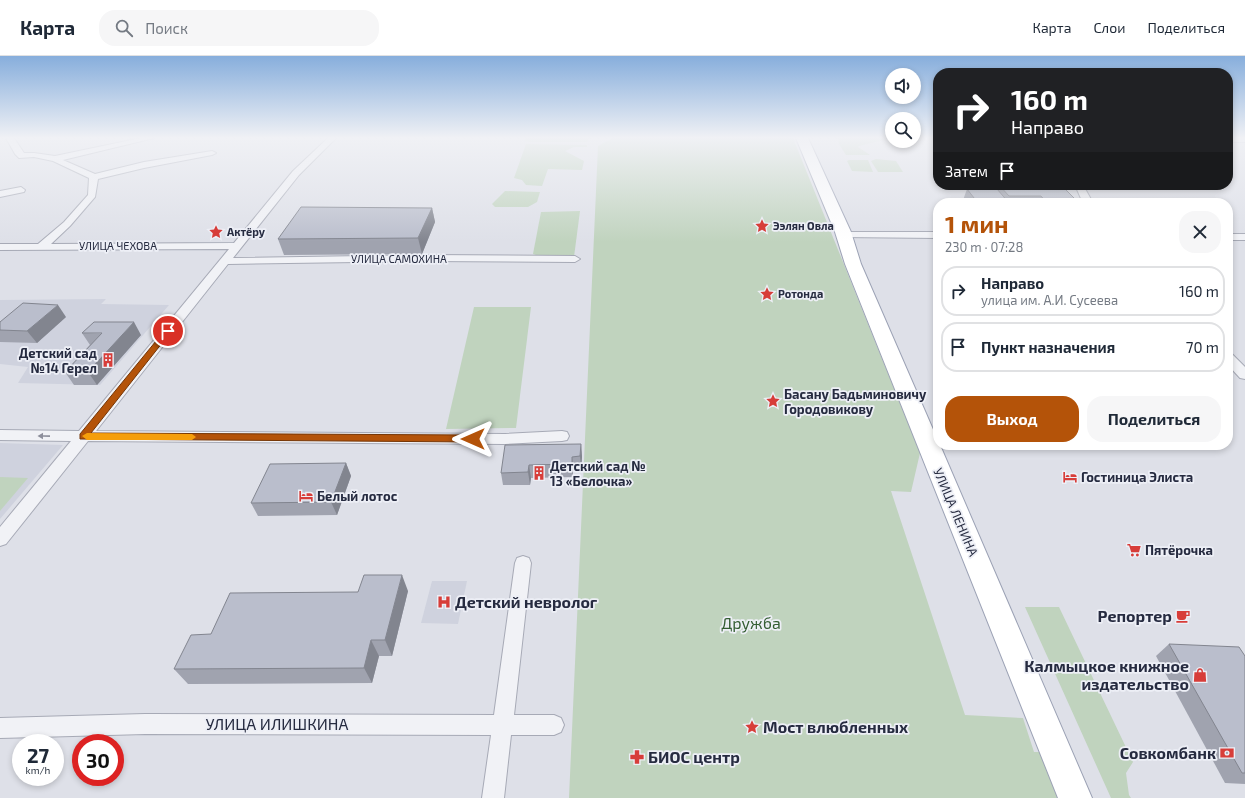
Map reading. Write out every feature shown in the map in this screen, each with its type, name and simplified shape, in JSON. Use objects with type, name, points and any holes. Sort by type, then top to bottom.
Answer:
[{"type":"main road","name":"УЛИЦА ЛЕНИНА","points":[[818,173],[844,234],[846,245],[856,271],[1075,798]]},
{"type":"street","points":[[85,173],[94,177],[116,173]]},
{"type":"street","points":[[0,539],[296,173]]},
{"type":"street","points":[[42,246],[67,224],[92,195],[94,177]]},
{"type":"street","points":[[0,194],[21,190]]},
{"type":"street","points":[[844,234],[933,235]]},
{"type":"street","points":[[1233,237],[1245,238]]},
{"type":"street","name":"УЛИЦА ЧЕХОВА","points":[[0,247],[236,246]]},
{"type":"street","name":"УЛИЦА САМОХИНА","points":[[224,261],[427,258],[575,259]]},
{"type":"street","points":[[1233,362],[1245,375]]},
{"type":"street","points":[[0,435],[505,439],[562,436]]},
{"type":"street","points":[[493,798],[523,564]]},
{"type":"street","name":"УЛИЦА ИЛИШКИНА","points":[[0,728],[145,724],[554,725]]},
{"type":"shaded area","points":[[106,299],[101,304],[169,305],[100,385],[18,383],[28,367],[0,364],[0,300]]},
{"type":"shaded area","points":[[0,443],[63,445],[0,519]]},
{"type":"shaded area","name":"Детский невролог","points":[[432,581],[467,581],[458,624],[421,623]]},
{"type":"green space","points":[[516,173],[547,173],[542,186],[526,185],[522,180],[514,178]]},
{"type":"green space","name":"Дружба","points":[[597,173],[807,173],[920,453],[911,492],[891,491],[965,715],[1023,718],[1034,752],[1040,752],[1059,798],[569,798]]},
{"type":"green space","points":[[505,191],[540,192],[537,202],[528,207],[495,207],[492,204]]},
{"type":"green space","points":[[580,211],[574,257],[539,256],[533,254],[541,212]]},
{"type":"green space","points":[[474,307],[531,307],[516,428],[446,429]]},
{"type":"green space","points":[[0,477],[28,478],[0,511]]},
{"type":"green space","points":[[1025,607],[1059,607],[1133,762],[1126,773],[1129,795],[1131,798],[1111,798]]},
{"type":"building","points":[[968,190],[998,190],[1005,198],[974,198]]},
{"type":"building","points":[[1004,190],[1066,190],[1074,198],[1043,198],[1041,196],[1009,196]]},
{"type":"building","points":[[301,207],[432,208],[418,238],[278,239]]},
{"type":"building","points":[[23,303],[58,305],[27,331],[0,330],[0,322]]},
{"type":"building","points":[[94,322],[134,322],[88,372],[65,372],[102,333],[82,333]]},
{"type":"building","points":[[581,444],[580,456],[572,457],[572,464],[529,465],[528,472],[501,473],[505,445]]},
{"type":"building","points":[[346,463],[331,502],[251,503],[270,464]]},
{"type":"building","points":[[364,575],[402,575],[385,640],[371,640],[364,668],[174,669],[191,635],[211,634],[230,593],[358,592]]},
{"type":"building","points":[[1169,644],[1239,647],[1245,656],[1245,773],[1242,773]]},
{"type":"slow traffic","points":[[87,436],[192,437]]},
{"type":"place","name":"Ээлян Овла","points":[[762,226]]},
{"type":"place","name":"Актёру","points":[[216,232]]},
{"type":"place","name":"Ротонда","points":[[767,294]]},
{"type":"place","name":"Детский сад №14 Герел","points":[[108,360]]},
{"type":"place","name":"Басану Бадьминовичу Городовикову","points":[[773,401]]},
{"type":"place","name":"Детский сад № 13 «Белочка»","points":[[539,473]]},
{"type":"place","name":"Гостиница Элиста","points":[[1070,477]]},
{"type":"place","name":"Белый лотос","points":[[306,496]]},
{"type":"place","name":"Пятёрочка","points":[[1134,550]]},
{"type":"place","name":"Детский невролог","points":[[444,602]]},
{"type":"place","name":"Репортер","points":[[1183,616]]},
{"type":"place","name":"Калмыцкое книжное издательство","points":[[1200,675]]},
{"type":"place","name":"Мост влюбленных","points":[[752,727]]},
{"type":"place","name":"Совкомбанк","points":[[1227,753]]},
{"type":"place","name":"БИОС центр","points":[[637,757]]},
{"type":"route","points":[[168,331],[83,436],[473,439]]}]
